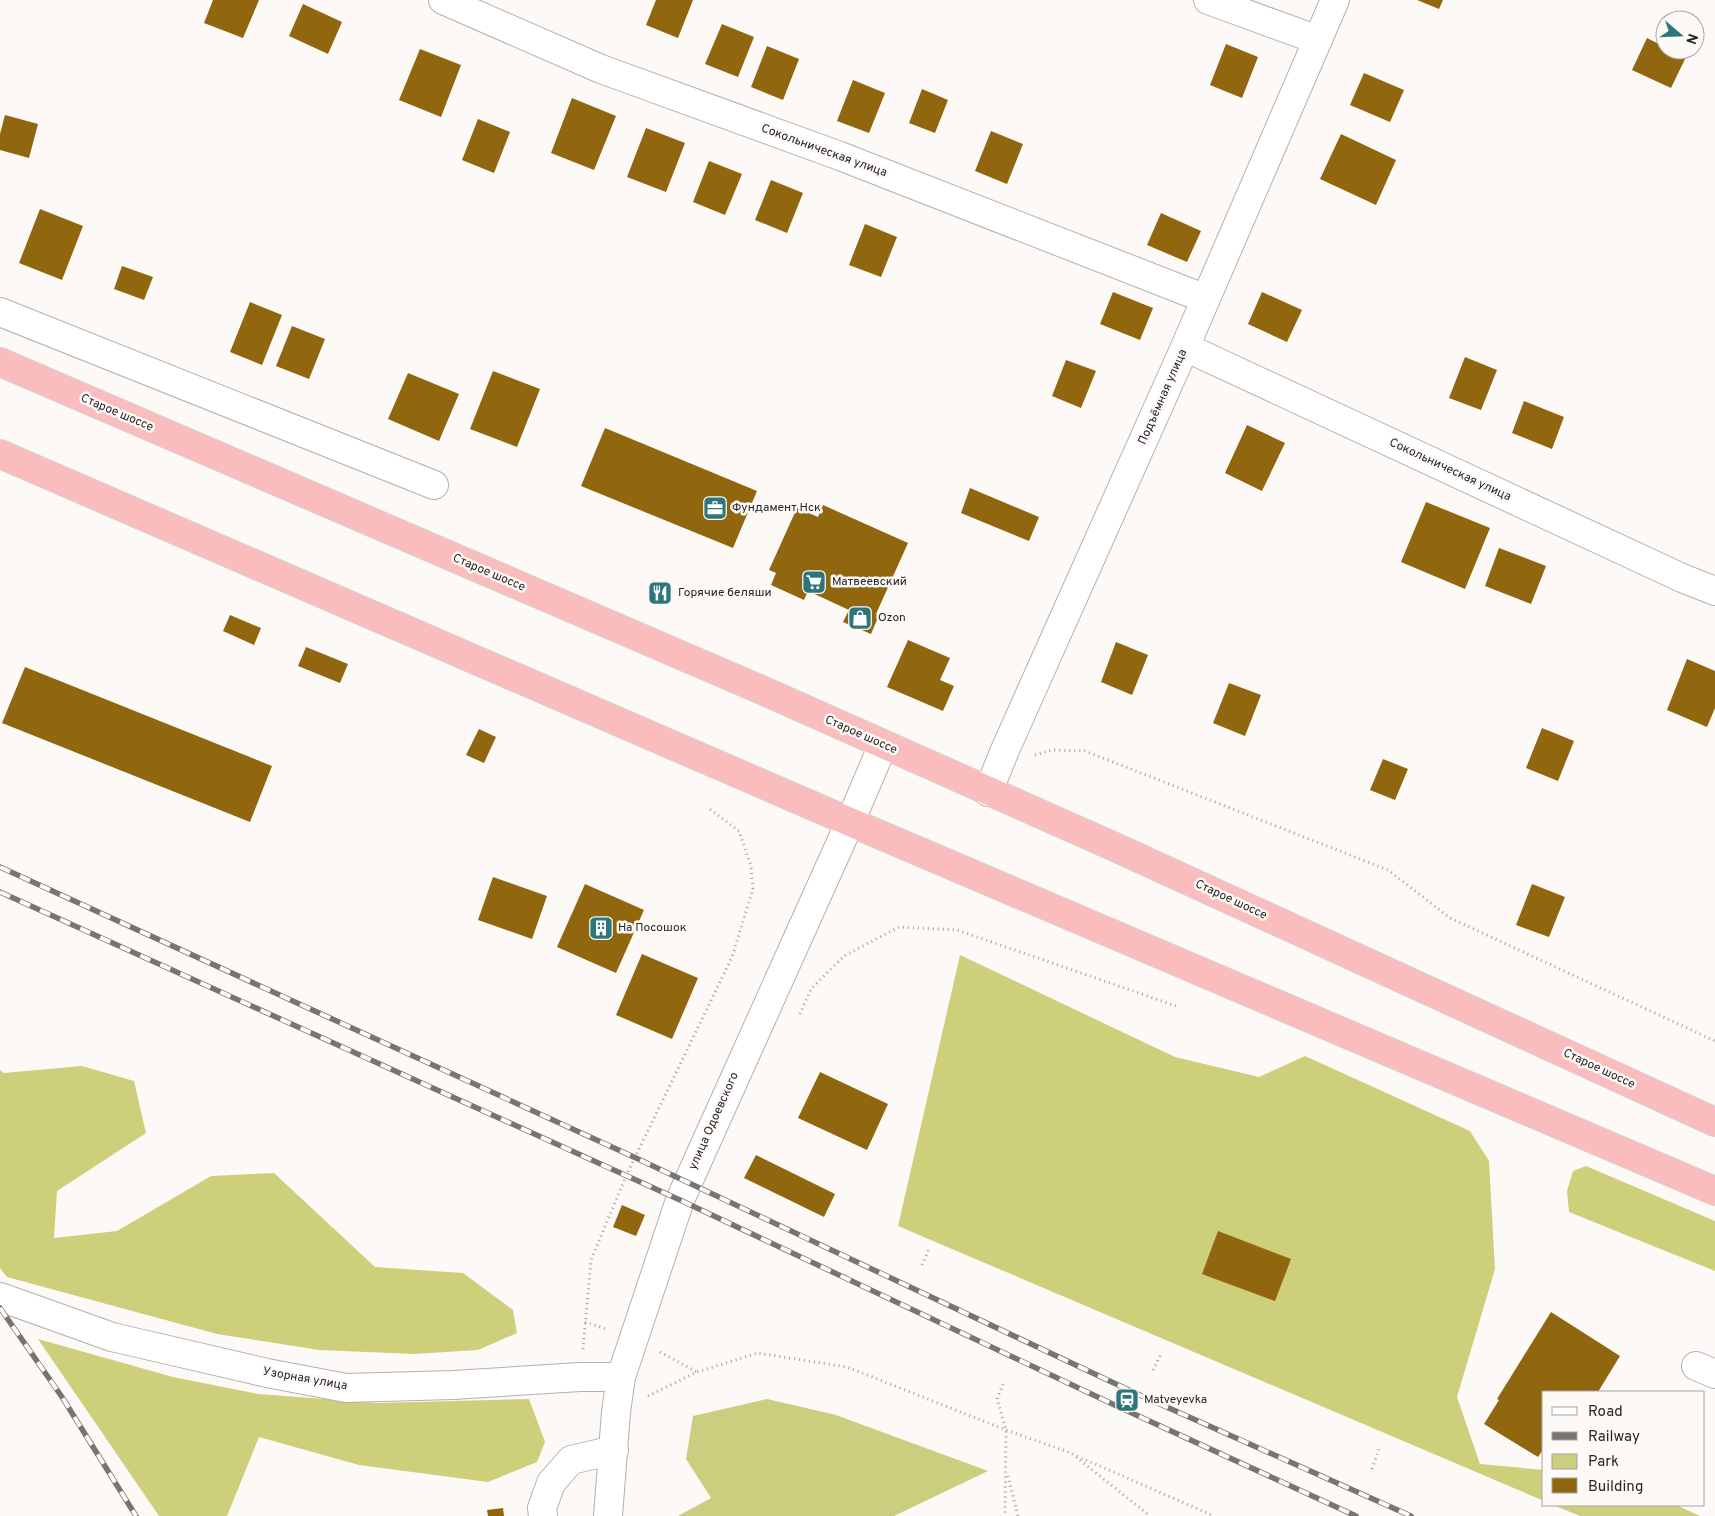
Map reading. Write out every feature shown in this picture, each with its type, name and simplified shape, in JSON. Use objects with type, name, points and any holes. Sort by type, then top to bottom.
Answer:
[{"type":"highway","name":"Старое шоссе","points":[[0,362],[764,691],[1126,852],[1715,1122]]},
{"type":"highway","points":[[0,454],[850,822],[1715,1191]]},
{"type":"street","name":"Сокольническая улица","points":[[444,0],[601,69],[840,156],[1206,299]]},
{"type":"street","points":[[1208,0],[1318,40]]},
{"type":"street","name":"Подъёмная улица","points":[[988,792],[1005,750],[1186,347],[1335,0]]},
{"type":"street","points":[[0,312],[434,485]]},
{"type":"street","name":"Сокольническая улица","points":[[1186,347],[1673,574],[1715,591]]},
{"type":"street","name":"улица Одоевского","points":[[608,1516],[616,1412],[621,1377],[687,1182],[883,745]]},
{"type":"street","name":"Узорная улица","points":[[0,1297],[112,1336],[267,1373],[346,1388],[453,1385],[580,1377],[621,1377]]},
{"type":"street","points":[[543,1516],[542,1508],[551,1483],[571,1460],[614,1450]]},
{"type":"path","points":[[1005,750],[1029,757],[1052,750],[1085,751],[1388,870],[1450,918],[1715,1041]]},
{"type":"path","points":[[580,1377],[591,1260],[626,1176],[732,957],[753,889],[751,866],[739,831],[707,807]]},
{"type":"path","points":[[799,1016],[811,989],[844,956],[898,926],[957,930],[1179,1007]]},
{"type":"path","points":[[922,1265],[929,1249]]},
{"type":"path","points":[[616,1412],[697,1372],[758,1353],[847,1367],[1006,1430],[1071,1453],[1214,1516]]},
{"type":"path","points":[[1154,1370],[1161,1354]]},
{"type":"path","points":[[1003,1384],[997,1399],[1006,1430],[1006,1516]]},
{"type":"path","points":[[1372,1468],[1380,1449]]},
{"type":"path","points":[[1071,1453],[1150,1516]]},
{"type":"path","points":[[1007,1471],[1018,1516]]},
{"type":"green space","points":[[960,955],[1175,1057],[1259,1077],[1305,1056],[1470,1131],[1489,1161],[1495,1269],[1457,1397],[1480,1464],[1542,1470],[1542,1500],[898,1226]]},
{"type":"green space","points":[[82,1066],[134,1081],[146,1133],[57,1191],[54,1238],[117,1231],[211,1176],[274,1173],[375,1267],[463,1273],[513,1310],[517,1333],[478,1350],[414,1354],[319,1350],[217,1334],[7,1277],[0,1268],[0,1070],[4,1073]]},
{"type":"green space","points":[[1586,1166],[1715,1221],[1715,1271],[1569,1212],[1567,1191],[1573,1171]]},
{"type":"green space","points":[[38,1339],[173,1377],[258,1394],[377,1403],[529,1399],[545,1442],[537,1462],[488,1482],[359,1465],[259,1437],[227,1516],[159,1516]]},
{"type":"green space","points":[[767,1399],[836,1415],[988,1471],[894,1516],[678,1516],[711,1498],[686,1459],[693,1416]]},
{"type":"green space","points":[[1555,1506],[1678,1506],[1700,1516],[1580,1516]]},
{"type":"building","points":[[213,0],[259,0],[243,38],[204,23]]},
{"type":"building","points":[[656,0],[693,0],[678,38],[646,25]]},
{"type":"building","points":[[1417,0],[1443,0],[1439,9]]},
{"type":"building","points":[[303,4],[342,22],[328,54],[289,36]]},
{"type":"building","points":[[722,24],[754,37],[738,77],[705,64]]},
{"type":"building","points":[[1647,38],[1655,42],[1655,60],[1685,60],[1671,88],[1632,70]]},
{"type":"building","points":[[1226,44],[1258,57],[1242,98],[1210,85]]},
{"type":"building","points":[[767,46],[799,59],[783,100],[751,87]]},
{"type":"building","points":[[420,49],[461,65],[441,117],[399,100]]},
{"type":"building","points":[[1364,73],[1404,90],[1390,122],[1350,105]]},
{"type":"building","points":[[853,80],[885,93],[869,133],[837,121]]},
{"type":"building","points":[[922,89],[948,100],[935,133],[909,123]]},
{"type":"building","points":[[572,98],[616,116],[594,170],[551,153]]},
{"type":"building","points":[[5,115],[38,124],[29,158],[0,150],[0,134]]},
{"type":"building","points":[[478,119],[510,132],[494,173],[462,160]]},
{"type":"building","points":[[646,128],[685,143],[666,192],[627,177]]},
{"type":"building","points":[[991,131],[1023,144],[1007,184],[975,171]]},
{"type":"building","points":[[1341,134],[1396,160],[1376,205],[1320,179]]},
{"type":"building","points":[[709,161],[742,174],[725,215],[693,202]]},
{"type":"building","points":[[771,180],[803,193],[787,233],[755,220]]},
{"type":"building","points":[[40,209],[83,226],[62,280],[19,263]]},
{"type":"building","points":[[1161,213],[1201,231],[1187,262],[1147,245]]},
{"type":"building","points":[[865,224],[897,237],[881,277],[849,265]]},
{"type":"building","points":[[122,266],[153,277],[144,300],[114,289]]},
{"type":"building","points":[[1113,292],[1153,308],[1140,340],[1100,324]]},
{"type":"building","points":[[1262,292],[1302,310],[1287,342],[1248,324]]},
{"type":"building","points":[[250,302],[282,315],[262,365],[230,352]]},
{"type":"building","points":[[292,326],[325,339],[309,379],[276,366]]},
{"type":"building","points":[[1465,357],[1497,370],[1481,410],[1449,398]]},
{"type":"building","points":[[1066,360],[1096,371],[1081,408],[1052,396]]},
{"type":"building","points":[[493,371],[540,389],[517,447],[470,429]]},
{"type":"building","points":[[408,373],[459,394],[439,441],[388,419]]},
{"type":"building","points":[[1524,401],[1564,417],[1552,449],[1512,433]]},
{"type":"building","points":[[1247,425],[1285,443],[1262,491],[1225,473]]},
{"type":"building","points":[[605,428],[757,491],[733,548],[581,486]]},
{"type":"building","points":[[970,488],[1039,517],[1029,541],[961,513]]},
{"type":"building","points":[[1426,502],[1490,528],[1465,589],[1401,562]]},
{"type":"building","points":[[823,505],[908,543],[876,614],[879,615],[871,634],[843,622],[849,610],[808,591],[804,600],[771,585],[776,573],[769,570],[797,508],[818,517]]},
{"type":"building","points":[[1499,548],[1546,566],[1531,604],[1485,586]]},
{"type":"building","points":[[230,615],[261,628],[254,645],[223,631]]},
{"type":"building","points":[[908,640],[950,658],[940,680],[954,686],[943,711],[887,687]]},
{"type":"building","points":[[1116,642],[1148,655],[1132,695],[1101,682]]},
{"type":"building","points":[[306,647],[348,664],[340,683],[298,666]]},
{"type":"building","points":[[1687,659],[1715,671],[1715,708],[1707,727],[1667,710]]},
{"type":"building","points":[[25,667],[272,766],[250,822],[2,723]]},
{"type":"building","points":[[1229,683],[1261,695],[1245,736],[1213,723]]},
{"type":"building","points":[[1542,728],[1574,741],[1558,781],[1526,768]]},
{"type":"building","points":[[479,729],[496,737],[484,763],[466,755]]},
{"type":"building","points":[[1383,759],[1408,769],[1395,800],[1370,790]]},
{"type":"building","points":[[493,877],[547,896],[532,939],[478,920]]},
{"type":"building","name":"На Посошок","points":[[585,884],[644,910],[616,973],[557,947]]},
{"type":"building","points":[[1532,884],[1565,897],[1549,937],[1516,925]]},
{"type":"building","points":[[642,954],[698,978],[672,1039],[616,1015]]},
{"type":"building","points":[[820,1072],[888,1104],[867,1150],[798,1118]]},
{"type":"building","points":[[756,1155],[835,1194],[824,1217],[744,1178]]},
{"type":"building","points":[[622,1205],[645,1215],[636,1236],[613,1227]]},
{"type":"building","points":[[1218,1231],[1291,1259],[1275,1301],[1202,1274]]},
{"type":"building","points":[[1551,1312],[1620,1356],[1599,1391],[1542,1391],[1542,1451],[1538,1457],[1484,1424],[1499,1400],[1497,1399]]},
{"type":"building","points":[[503,1508],[504,1516],[488,1516],[487,1510]]},
{"type":"railway","points":[[0,867],[636,1158],[1133,1392],[1411,1516]]},
{"type":"railway","points":[[0,892],[680,1200],[1121,1408],[1356,1516]]},
{"type":"railway","points":[[0,1308],[62,1397],[136,1516]]},
{"type":"place","name":"Фундамент Нск","points":[[715,508]]},
{"type":"place","name":"Матвеевский","points":[[814,582]]},
{"type":"place","name":"Горячие беляши","points":[[660,593]]},
{"type":"place","name":"Ozon","points":[[860,618]]},
{"type":"place","name":"На Посошок","points":[[601,928]]},
{"type":"place","name":"Matveyevka","points":[[1127,1400]]}]
